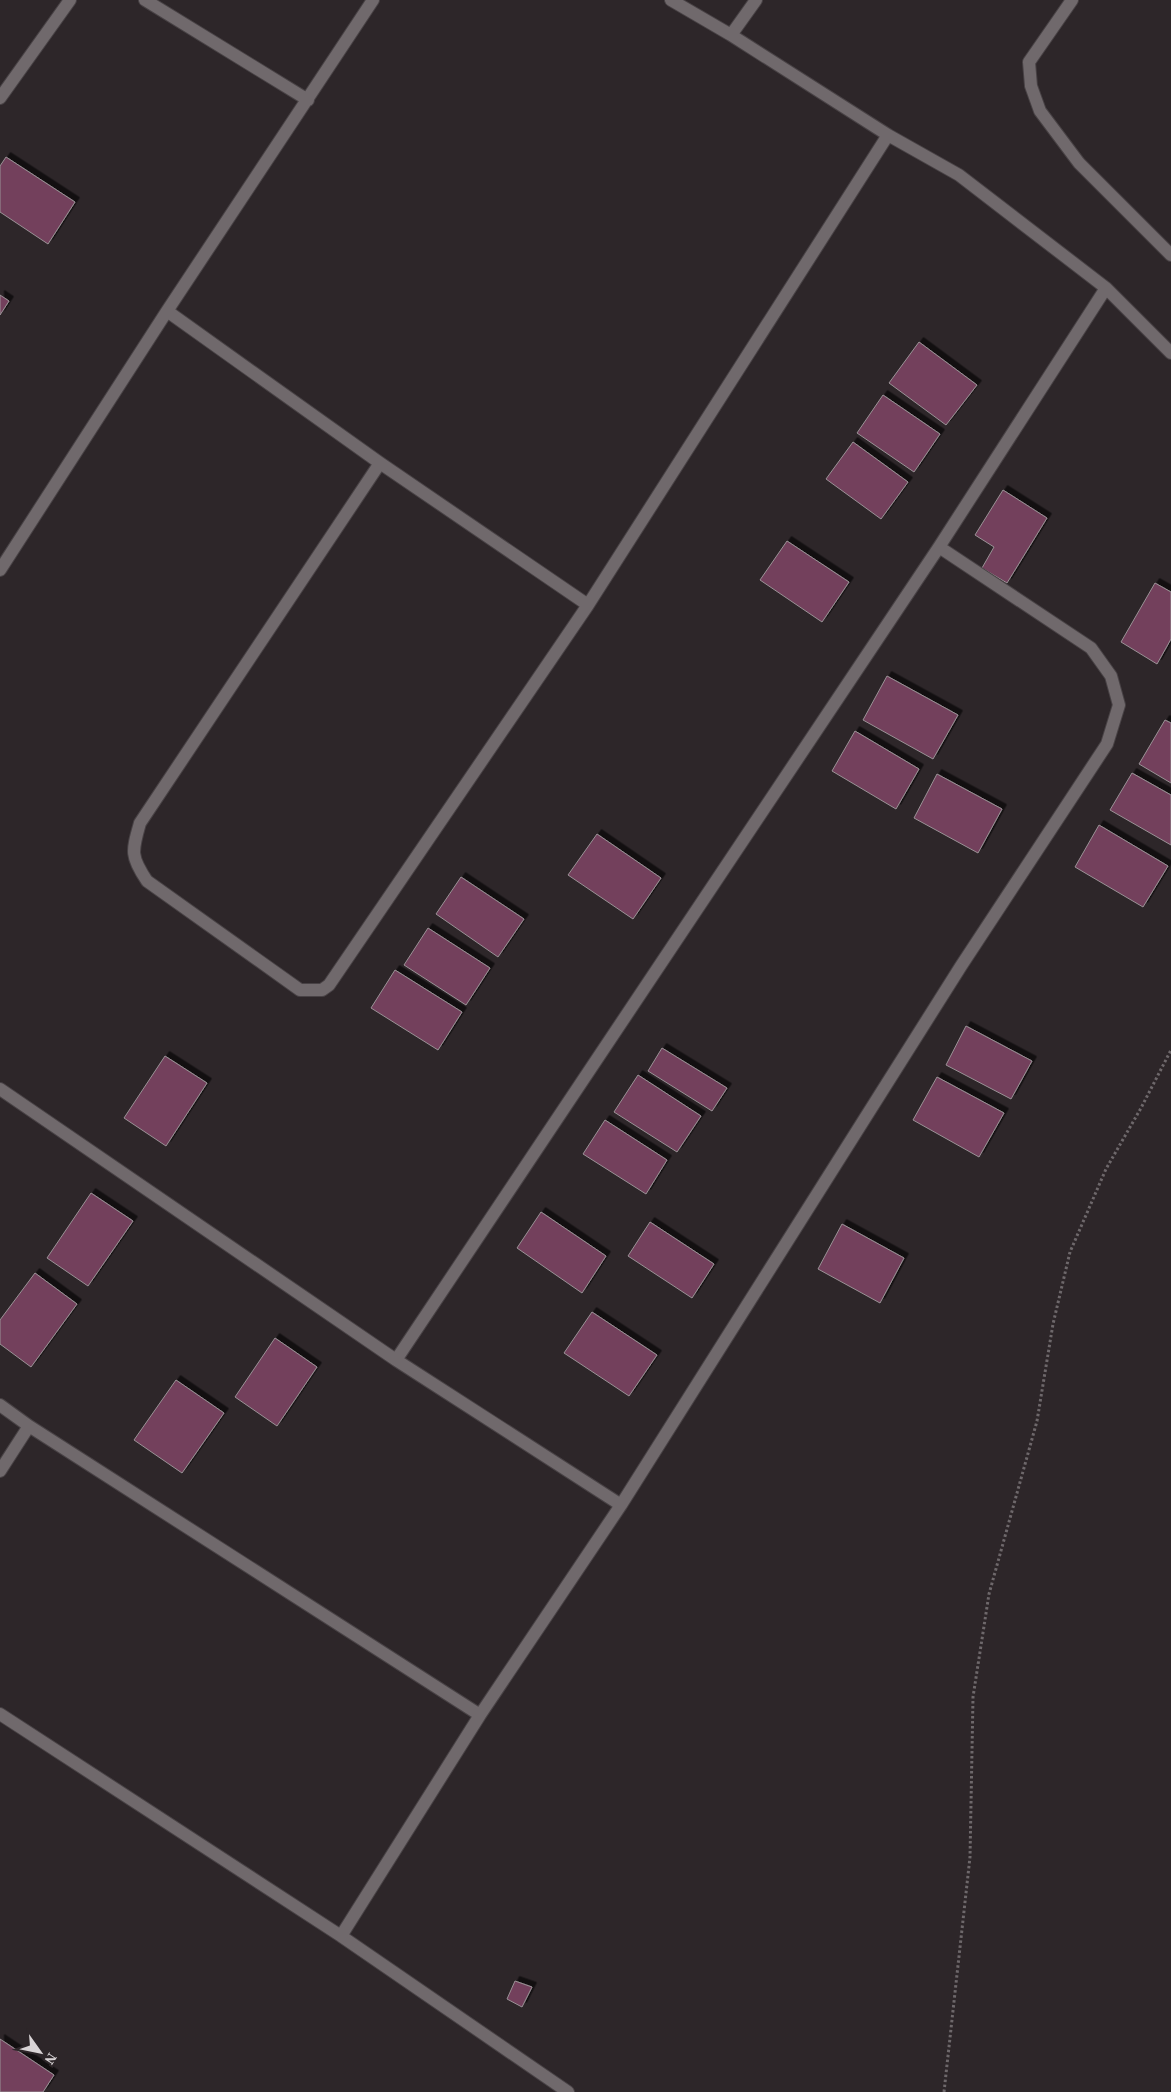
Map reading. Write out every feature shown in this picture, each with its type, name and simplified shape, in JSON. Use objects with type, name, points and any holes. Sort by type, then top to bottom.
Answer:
[{"type":"street","points":[[0,98],[70,0]]},
{"type":"street","points":[[145,0],[308,100]]},
{"type":"street","points":[[0,570],[167,311],[373,0]]},
{"type":"street","points":[[671,0],[731,35],[888,135],[958,175],[1106,288],[1171,353]]},
{"type":"street","points":[[731,35],[756,0]]},
{"type":"street","points":[[1072,0],[1029,62],[1031,86],[1040,111],[1079,163],[1171,255]]},
{"type":"street","points":[[380,462],[140,823],[132,849],[137,866],[146,882],[300,990],[322,990],[329,986],[588,605],[888,135]]},
{"type":"street","points":[[396,1360],[939,547],[1106,288]]},
{"type":"street","points":[[167,311],[380,462],[588,605]]},
{"type":"street","points":[[340,1936],[480,1714],[621,1505],[962,966],[1107,744],[1119,705],[1111,676],[1091,648],[939,547]]},
{"type":"street","points":[[0,1089],[396,1360],[621,1505]]},
{"type":"street","points":[[0,1405],[29,1426],[480,1714]]},
{"type":"street","points":[[0,1471],[29,1426]]},
{"type":"street","points":[[0,1714],[340,1936],[551,2087],[568,2092]]},
{"type":"path","points":[[944,2092],[970,1857],[973,1697],[989,1594],[1038,1422],[1053,1324],[1070,1252],[1106,1169],[1171,1050]]},
{"type":"building","points":[[6,157],[75,202],[48,244],[0,212],[0,166]]},
{"type":"building","points":[[0,295],[9,301],[0,315]]},
{"type":"building","points":[[919,342],[977,385],[946,425],[889,383]]},
{"type":"building","points":[[883,395],[940,434],[914,472],[857,433]]},
{"type":"building","points":[[853,442],[908,482],[881,519],[826,479]]},
{"type":"building","points":[[1003,490],[1047,518],[1007,583],[982,568],[994,547],[975,535]]},
{"type":"building","points":[[787,541],[849,582],[822,622],[760,580]]},
{"type":"building","points":[[1155,583],[1171,592],[1171,639],[1157,664],[1121,642]]},
{"type":"building","points":[[887,676],[958,715],[933,759],[863,720]]},
{"type":"building","points":[[1165,720],[1171,723],[1171,783],[1139,764]]},
{"type":"building","points":[[855,731],[919,769],[896,809],[832,771]]},
{"type":"building","points":[[1132,773],[1171,795],[1171,845],[1110,810]]},
{"type":"building","points":[[937,774],[1002,809],[978,853],[914,818]]},
{"type":"building","points":[[1099,825],[1168,866],[1143,907],[1075,867]]},
{"type":"building","points":[[597,834],[661,878],[633,919],[568,875]]},
{"type":"building","points":[[461,877],[524,919],[498,957],[436,914]]},
{"type":"building","points":[[428,928],[490,968],[466,1005],[404,965]]},
{"type":"building","points":[[395,970],[462,1012],[438,1050],[371,1008]]},
{"type":"building","points":[[966,1026],[1032,1061],[1011,1099],[946,1065]]},
{"type":"building","points":[[662,1048],[727,1088],[712,1111],[648,1071]]},
{"type":"building","points":[[165,1056],[207,1083],[166,1146],[124,1118]]},
{"type":"building","points":[[638,1075],[701,1116],[677,1152],[614,1112]]},
{"type":"building","points":[[937,1077],[1004,1113],[979,1157],[913,1120]]},
{"type":"building","points":[[605,1120],[667,1160],[646,1194],[583,1154]]},
{"type":"building","points":[[91,1193],[133,1221],[88,1286],[47,1258]]},
{"type":"building","points":[[541,1212],[606,1256],[582,1293],[517,1248]]},
{"type":"building","points":[[650,1222],[714,1264],[692,1298],[628,1256]]},
{"type":"building","points":[[842,1224],[904,1258],[880,1303],[818,1269]]},
{"type":"building","points":[[35,1273],[77,1304],[31,1367],[0,1344],[0,1320]]},
{"type":"building","points":[[592,1312],[657,1355],[629,1396],[564,1353]]},
{"type":"building","points":[[275,1338],[317,1367],[277,1426],[235,1397]]},
{"type":"building","points":[[176,1380],[224,1413],[182,1473],[134,1440]]},
{"type":"building","points":[[515,1981],[532,1987],[522,2007],[507,1999]]},
{"type":"building","points":[[0,2039],[54,2075],[43,2092],[0,2092]]}]
